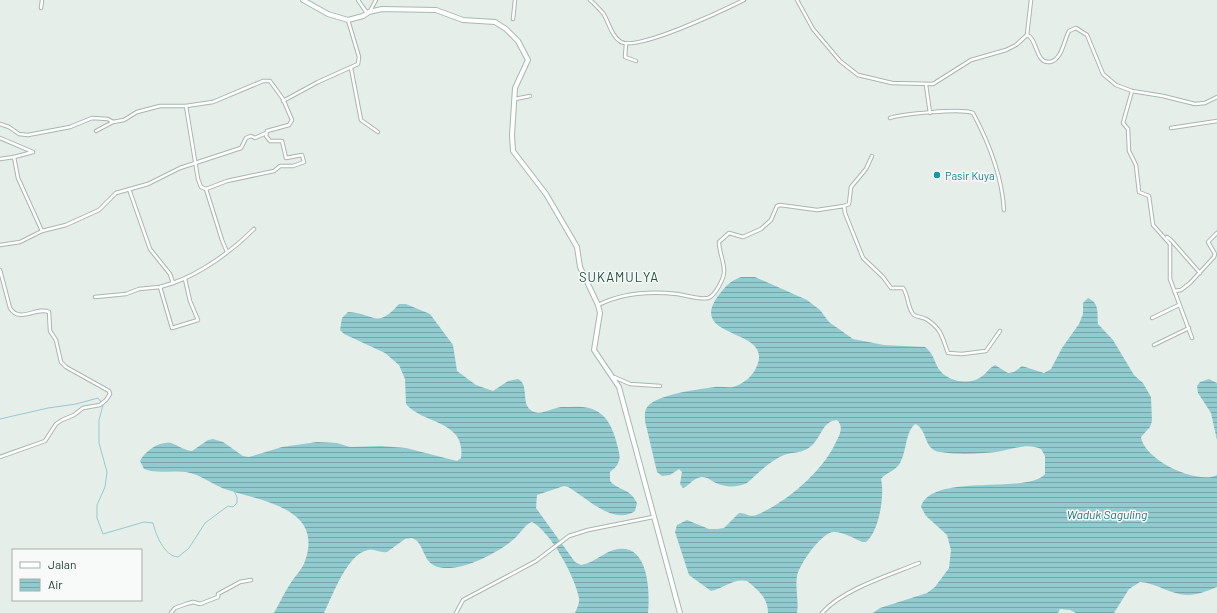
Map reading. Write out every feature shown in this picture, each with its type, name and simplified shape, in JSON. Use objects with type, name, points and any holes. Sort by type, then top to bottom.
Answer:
[{"type":"main road","points":[[303,0],[328,14],[348,20],[368,12],[392,9],[429,9],[463,20],[490,21],[500,25],[518,41],[528,60],[517,84],[512,135],[513,151],[515,157],[546,194],[575,241],[579,253],[582,273],[598,305],[600,314],[594,350],[619,387],[623,398],[680,613]]},
{"type":"street","points":[[41,8],[42,0]]},
{"type":"street","points":[[358,0],[368,12],[376,0]]},
{"type":"street","points":[[513,19],[515,0]]},
{"type":"street","points":[[590,0],[603,13],[617,39],[626,44],[656,38],[744,0]]},
{"type":"street","points":[[797,0],[813,29],[840,61],[858,75],[878,80],[926,85],[938,82],[971,60],[1016,45],[1028,35],[1031,0]]},
{"type":"street","points":[[283,101],[318,82],[351,68],[359,61],[348,20]]},
{"type":"street","points":[[1028,35],[1033,39],[1040,57],[1050,62],[1059,56],[1069,31],[1074,28],[1080,29],[1087,35],[1098,64],[1106,78],[1116,85],[1132,91],[1200,105],[1217,97]]},
{"type":"street","points":[[626,44],[625,58],[636,61]]},
{"type":"street","points":[[351,68],[361,120],[378,132]]},
{"type":"street","points":[[0,245],[20,242],[42,231],[66,225],[99,210],[112,196],[159,179],[171,172],[195,163],[241,148],[246,138],[252,136],[255,138],[259,137],[271,129],[289,125],[292,120],[274,84],[268,80],[213,102],[186,106],[160,106],[137,112],[124,120],[113,122],[96,131]]},
{"type":"street","points":[[926,85],[930,113]]},
{"type":"street","points":[[1132,91],[1123,123],[1128,129],[1129,151],[1136,166],[1139,191],[1148,195],[1154,225],[1171,240],[1200,273]]},
{"type":"street","points":[[515,99],[530,96]]},
{"type":"street","points":[[186,106],[195,163],[201,187],[206,189],[222,240],[228,252]]},
{"type":"street","points":[[890,118],[902,115],[930,113],[969,112],[974,114],[986,136],[996,165],[1004,210]]},
{"type":"street","points":[[0,124],[9,127],[19,134],[28,135],[70,127],[92,118],[113,122]]},
{"type":"street","points":[[1171,128],[1217,121]]},
{"type":"street","points":[[206,189],[227,181],[274,171],[280,166],[293,166],[304,162],[302,155],[286,158],[282,141],[270,141],[266,136],[266,132]]},
{"type":"street","points":[[0,138],[33,152],[14,158],[0,159]]},
{"type":"street","points":[[598,305],[611,299],[629,295],[667,293],[702,298],[710,297],[716,290],[724,273],[719,242],[727,234],[731,233],[743,236],[757,232],[771,220],[777,206],[780,204],[817,210],[849,204],[851,187],[866,169],[872,156]]},
{"type":"street","points":[[14,158],[18,178],[42,231]]},
{"type":"street","points":[[129,189],[150,249],[170,274],[173,283]]},
{"type":"street","points":[[844,206],[845,214],[865,260],[884,277],[891,288],[903,288],[910,310],[915,316],[927,319],[938,328],[948,353],[962,354],[986,351],[1000,331]]},
{"type":"street","points":[[95,297],[126,294],[139,289],[160,287],[185,279],[228,252],[254,228]]},
{"type":"street","points":[[1174,291],[1183,289],[1215,256],[1208,242],[1217,233]]},
{"type":"street","points":[[1166,237],[1170,244],[1170,279],[1192,338]]},
{"type":"street","points":[[0,270],[10,308],[13,312],[20,316],[42,311],[49,312],[50,331],[56,340],[61,362],[88,381],[109,391],[110,394],[100,405],[83,408],[74,415],[56,424],[45,441],[0,457]]},
{"type":"street","points":[[160,287],[172,328],[180,327],[198,320],[190,301],[185,279]]},
{"type":"street","points":[[1152,318],[1179,305]]},
{"type":"street","points":[[1154,346],[1188,328]]},
{"type":"street","points":[[612,376],[630,384],[660,386]]},
{"type":"street","points":[[456,613],[463,600],[548,554],[569,536],[588,530],[654,517]]},
{"type":"street","points":[[822,613],[830,605],[866,584],[919,563]]},
{"type":"street","points":[[170,613],[175,608],[182,605],[193,602],[200,604],[218,597],[218,594],[240,582],[251,580]]},
{"type":"water","name":"Waduk Saguling","points":[[741,277],[755,277],[807,300],[820,310],[829,322],[853,339],[884,345],[925,347],[932,354],[938,368],[946,376],[964,382],[976,380],[995,365],[1008,373],[1014,372],[1022,366],[1044,373],[1051,369],[1062,348],[1079,324],[1083,314],[1083,303],[1088,298],[1092,300],[1097,309],[1098,324],[1113,340],[1134,375],[1143,383],[1151,397],[1152,421],[1150,427],[1141,437],[1144,446],[1161,462],[1185,473],[1197,477],[1217,475],[1217,587],[1199,594],[1187,595],[1176,593],[1152,584],[1140,582],[1129,589],[1114,613],[1076,613],[1070,610],[1060,609],[1058,613],[873,613],[880,608],[927,593],[935,587],[949,568],[951,550],[947,535],[926,516],[921,507],[929,496],[942,490],[960,487],[1020,483],[1035,480],[1045,474],[1045,456],[1041,449],[1036,447],[1025,446],[996,452],[982,453],[961,454],[940,452],[928,444],[922,430],[915,424],[909,432],[900,463],[896,468],[881,479],[882,494],[880,513],[878,522],[871,537],[866,542],[862,542],[844,534],[833,532],[817,543],[806,558],[797,576],[797,613],[768,613],[768,608],[764,599],[747,581],[742,580],[733,582],[711,591],[689,575],[675,532],[677,525],[687,520],[709,529],[724,528],[739,513],[754,516],[768,510],[791,494],[813,475],[830,453],[841,431],[837,420],[832,421],[825,427],[814,444],[807,449],[784,455],[769,464],[747,483],[740,485],[724,486],[706,478],[699,477],[683,488],[680,484],[682,472],[679,469],[670,475],[662,476],[657,472],[645,421],[645,411],[648,406],[661,398],[670,395],[699,389],[733,387],[747,380],[756,368],[759,355],[755,346],[723,328],[714,321],[711,312],[716,299],[724,289],[730,283]]},
{"type":"water","points":[[399,304],[406,304],[430,314],[453,345],[457,371],[476,385],[493,391],[508,381],[518,379],[524,386],[526,404],[532,411],[539,413],[561,407],[583,407],[596,410],[605,418],[612,429],[620,456],[616,467],[610,472],[610,481],[617,487],[628,492],[634,498],[637,503],[635,511],[627,515],[609,513],[568,487],[564,486],[537,495],[536,508],[575,562],[581,565],[591,562],[608,552],[618,549],[628,549],[636,554],[642,562],[648,583],[648,613],[575,613],[579,604],[579,598],[573,579],[561,556],[547,535],[532,522],[507,545],[477,561],[454,568],[435,566],[428,560],[419,543],[412,538],[405,539],[387,552],[368,550],[360,553],[347,567],[336,586],[324,613],[274,613],[305,561],[308,543],[306,529],[298,518],[272,503],[223,488],[191,473],[144,469],[140,461],[142,457],[157,445],[171,443],[186,450],[192,451],[208,440],[213,439],[223,442],[243,456],[249,457],[282,447],[317,442],[337,443],[350,447],[381,446],[406,448],[457,461],[461,458],[461,446],[457,436],[451,430],[414,411],[406,404],[405,379],[399,365],[385,353],[344,334],[340,330],[342,318],[348,312],[380,318],[391,312]]},
{"type":"water","points":[[1209,379],[1217,383],[1217,440],[1211,413],[1198,393],[1197,386],[1200,382]]},
{"type":"waterway","points":[[0,419],[48,408],[76,404],[98,398],[101,402]]},
{"type":"waterway","points":[[103,405],[99,420],[99,443],[107,472],[105,487],[97,505],[97,518],[103,534],[144,522],[153,523],[161,544],[169,553],[178,557],[189,548],[205,523],[228,506],[233,507],[237,503],[237,497],[234,491]]},
{"type":"place","name":"Pasir Kuya","points":[[937,175]]},
{"type":"district","name":"SUKAMULYA","points":[[619,277]]}]
